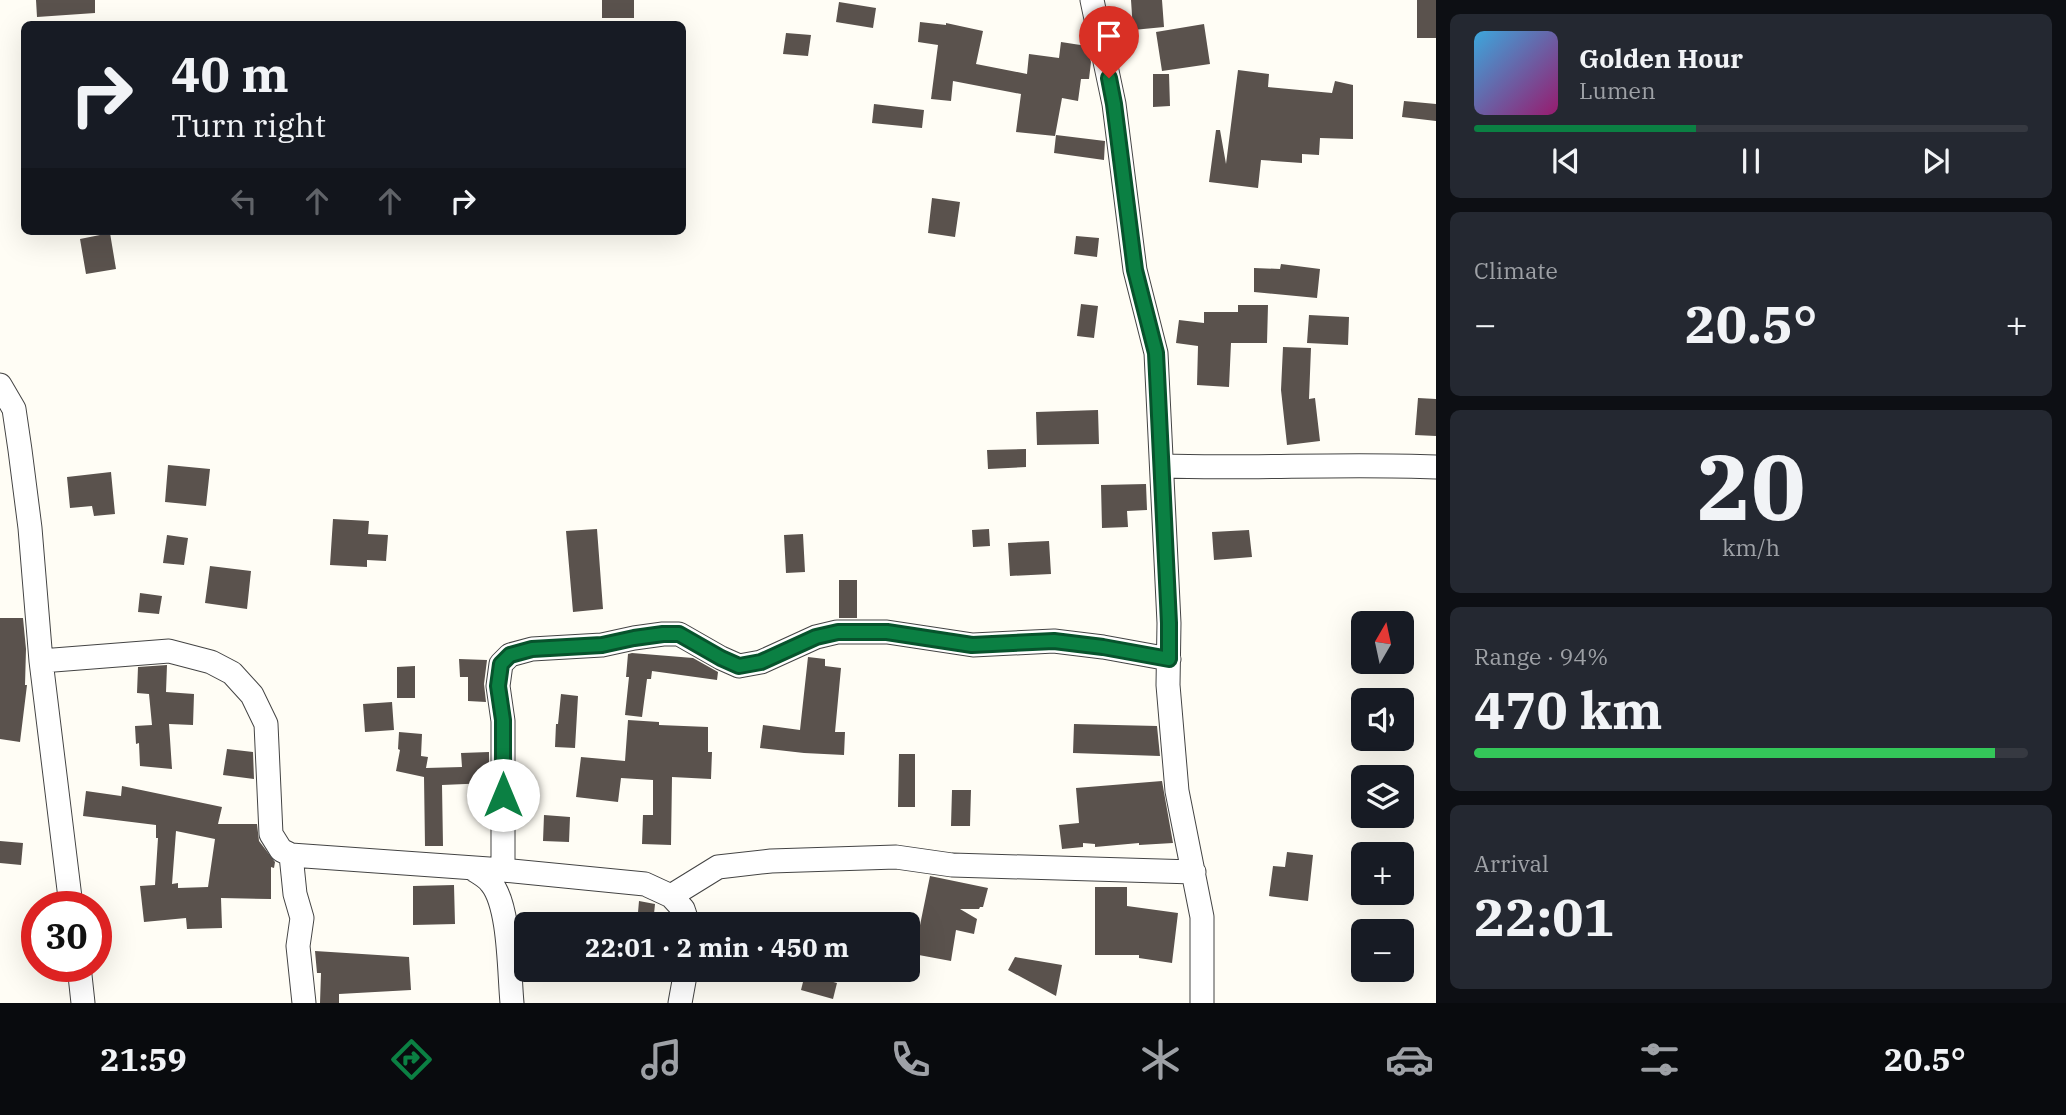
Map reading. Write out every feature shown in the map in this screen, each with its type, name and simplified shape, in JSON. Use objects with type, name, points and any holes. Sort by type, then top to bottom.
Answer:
[{"type":"street","points":[[1092,0],[1114,104],[1135,270],[1156,353],[1169,623],[1168,685],[1177,791],[1202,917],[1202,1003]]},
{"type":"street","points":[[0,385],[14,409],[30,528],[41,661],[69,891]]},
{"type":"street","points":[[1162,466],[1436,467]]},
{"type":"street","points":[[503,870],[503,720],[498,686],[501,664],[510,655],[532,649],[602,645],[634,638],[679,634],[739,666],[761,662],[816,637],[838,632],[887,632],[972,645],[1054,641],[1169,659]]},
{"type":"street","points":[[41,661],[169,651],[211,662],[232,673],[251,695],[266,724],[271,834],[281,850],[290,855],[503,870],[645,884],[671,896],[684,912]]},
{"type":"street","points":[[290,855],[295,894],[302,918],[298,946],[304,1003]]},
{"type":"street","points":[[671,896],[718,867],[771,861],[896,857],[952,865],[1194,872]]},
{"type":"street","points":[[473,869],[491,882],[500,899],[506,926],[512,1003]]},
{"type":"street","points":[[81,982],[83,1003]]},
{"type":"street","points":[[680,1003],[684,982]]},
{"type":"building","points":[[36,0],[95,0],[95,13],[37,17]]},
{"type":"building","points":[[602,0],[634,0],[634,18],[602,18]]},
{"type":"building","points":[[1131,0],[1162,0],[1164,27],[1133,30]]},
{"type":"building","points":[[1417,0],[1436,0],[1436,38],[1417,38]]},
{"type":"building","points":[[839,2],[876,8],[873,28],[836,22]]},
{"type":"building","points":[[920,22],[946,23],[983,31],[976,64],[1027,74],[1029,54],[1059,58],[1061,42],[1087,46],[1091,62],[1089,79],[1081,79],[1078,101],[1062,98],[1055,136],[1016,132],[1021,94],[953,81],[951,101],[931,99],[938,45],[918,42]]},
{"type":"building","points":[[1204,24],[1210,64],[1162,71],[1156,32]]},
{"type":"building","points":[[786,33],[811,35],[808,56],[783,54]]},
{"type":"building","points":[[1238,70],[1269,74],[1268,87],[1332,93],[1335,81],[1353,85],[1353,139],[1320,138],[1319,155],[1302,154],[1302,163],[1261,160],[1258,188],[1209,182],[1216,130],[1220,130],[1226,164]]},
{"type":"building","points":[[1153,74],[1169,74],[1170,106],[1153,107]]},
{"type":"building","points":[[1404,101],[1436,104],[1436,121],[1402,117]]},
{"type":"building","points":[[874,104],[924,110],[922,128],[872,123]]},
{"type":"building","points":[[1056,135],[1105,141],[1104,160],[1054,153]]},
{"type":"building","points":[[932,198],[960,202],[955,237],[928,233]]},
{"type":"building","points":[[110,235],[116,269],[86,274],[80,239]]},
{"type":"building","points":[[1076,236],[1099,238],[1097,257],[1074,254]]},
{"type":"building","points":[[1281,264],[1320,269],[1317,298],[1254,292],[1254,268],[1280,269]]},
{"type":"building","points":[[1081,304],[1098,306],[1094,338],[1077,336]]},
{"type":"building","points":[[1238,305],[1268,305],[1267,343],[1231,343],[1229,387],[1197,385],[1198,346],[1176,343],[1179,320],[1204,323],[1204,312],[1238,312]]},
{"type":"building","points":[[1309,315],[1349,317],[1348,345],[1307,343]]},
{"type":"building","points":[[1283,347],[1311,348],[1309,399],[1315,398],[1320,441],[1287,445],[1281,390]]},
{"type":"building","points":[[1418,398],[1436,399],[1436,436],[1415,435]]},
{"type":"building","points":[[1098,410],[1099,444],[1037,445],[1036,412]]},
{"type":"building","points":[[1026,449],[1026,467],[988,469],[987,450]]},
{"type":"building","points":[[168,465],[210,469],[206,506],[165,502]]},
{"type":"building","points":[[111,472],[115,514],[94,516],[92,506],[70,508],[67,477]]},
{"type":"building","points":[[1146,484],[1147,510],[1127,511],[1128,527],[1102,528],[1101,485]]},
{"type":"building","points":[[333,519],[369,521],[368,534],[388,535],[386,561],[367,560],[367,567],[330,565]]},
{"type":"building","points":[[597,529],[603,609],[573,612],[566,531]]},
{"type":"building","points":[[989,529],[990,546],[973,547],[972,530]]},
{"type":"building","points":[[1249,530],[1252,557],[1214,560],[1212,532]]},
{"type":"building","points":[[803,534],[805,572],[786,573],[784,535]]},
{"type":"building","points":[[167,535],[188,538],[184,565],[163,563]]},
{"type":"building","points":[[1049,541],[1051,574],[1010,576],[1008,543]]},
{"type":"building","points":[[210,566],[251,571],[247,609],[205,603]]},
{"type":"building","points":[[839,580],[857,580],[857,618],[839,618]]},
{"type":"building","points":[[140,593],[162,596],[159,614],[138,612]]},
{"type":"building","points":[[0,618],[23,618],[27,685],[20,742],[0,739]]},
{"type":"building","points":[[628,654],[693,658],[718,672],[717,680],[652,671],[651,679],[647,679],[642,717],[625,715],[629,677],[626,677]]},
{"type":"building","points":[[808,657],[825,659],[825,666],[841,668],[835,732],[845,732],[844,755],[760,748],[763,725],[800,730]]},
{"type":"building","points":[[459,659],[487,660],[484,684],[486,702],[468,701],[468,677],[460,677]]},
{"type":"building","points":[[167,665],[166,692],[194,694],[193,725],[169,724],[172,769],[140,766],[135,726],[152,725],[149,694],[137,693],[138,667]]},
{"type":"building","points":[[415,666],[415,698],[397,698],[397,667]]},
{"type":"building","points":[[561,694],[578,696],[575,748],[555,747]]},
{"type":"building","points":[[392,702],[394,730],[365,732],[363,704]]},
{"type":"building","points":[[628,720],[659,722],[659,725],[708,727],[708,752],[712,752],[711,779],[672,777],[671,845],[642,844],[643,815],[653,815],[653,780],[621,778],[618,802],[576,797],[581,757],[625,761]]},
{"type":"building","points":[[1074,724],[1157,726],[1160,756],[1073,753]]},
{"type":"building","points":[[399,732],[422,734],[421,756],[428,757],[426,768],[462,767],[461,753],[489,752],[489,783],[442,785],[443,846],[425,846],[424,777],[396,771],[400,750]]},
{"type":"building","points":[[227,749],[253,752],[254,779],[223,775]]},
{"type":"building","points":[[899,754],[915,754],[915,807],[898,807]]},
{"type":"building","points":[[1162,781],[1173,843],[1095,847],[1095,844],[1083,843],[1083,847],[1062,849],[1059,825],[1079,823],[1076,788]]},
{"type":"building","points":[[122,786],[222,807],[218,824],[257,824],[259,841],[275,862],[274,868],[271,867],[271,899],[221,898],[222,928],[187,929],[186,918],[144,922],[140,886],[155,885],[158,838],[156,825],[83,816],[86,791],[121,796]],"holes":[[[176,831],[215,839],[208,887],[178,888],[178,883],[172,884]]]},
{"type":"building","points":[[952,790],[971,790],[970,826],[951,826]]},
{"type":"building","points":[[544,815],[570,817],[569,842],[543,841]]},
{"type":"building","points":[[0,841],[23,843],[21,865],[0,863]]},
{"type":"building","points":[[1287,852],[1313,855],[1308,901],[1269,896],[1273,866],[1285,867]]},
{"type":"building","points":[[930,876],[988,888],[983,907],[960,909],[977,919],[974,934],[956,930],[951,961],[920,955],[920,925]]},
{"type":"building","points":[[454,885],[455,924],[413,925],[413,886]]},
{"type":"building","points":[[1095,887],[1127,887],[1127,906],[1178,913],[1172,963],[1139,958],[1139,955],[1095,955]]},
{"type":"building","points":[[639,901],[655,904],[654,912],[638,912]]},
{"type":"building","points":[[315,951],[409,957],[411,990],[339,994],[339,1003],[320,1003],[321,973],[317,973]]},
{"type":"building","points":[[1015,957],[1062,965],[1056,996],[1008,970]]},
{"type":"building","points":[[803,982],[837,983],[833,999],[801,990]]},
{"type":"route","points":[[503,795],[503,720],[498,686],[501,664],[510,655],[532,649],[602,645],[634,638],[679,634],[739,666],[761,662],[816,637],[838,632],[887,632],[972,645],[1054,641],[1169,659],[1156,353],[1135,270],[1109,78]]}]
